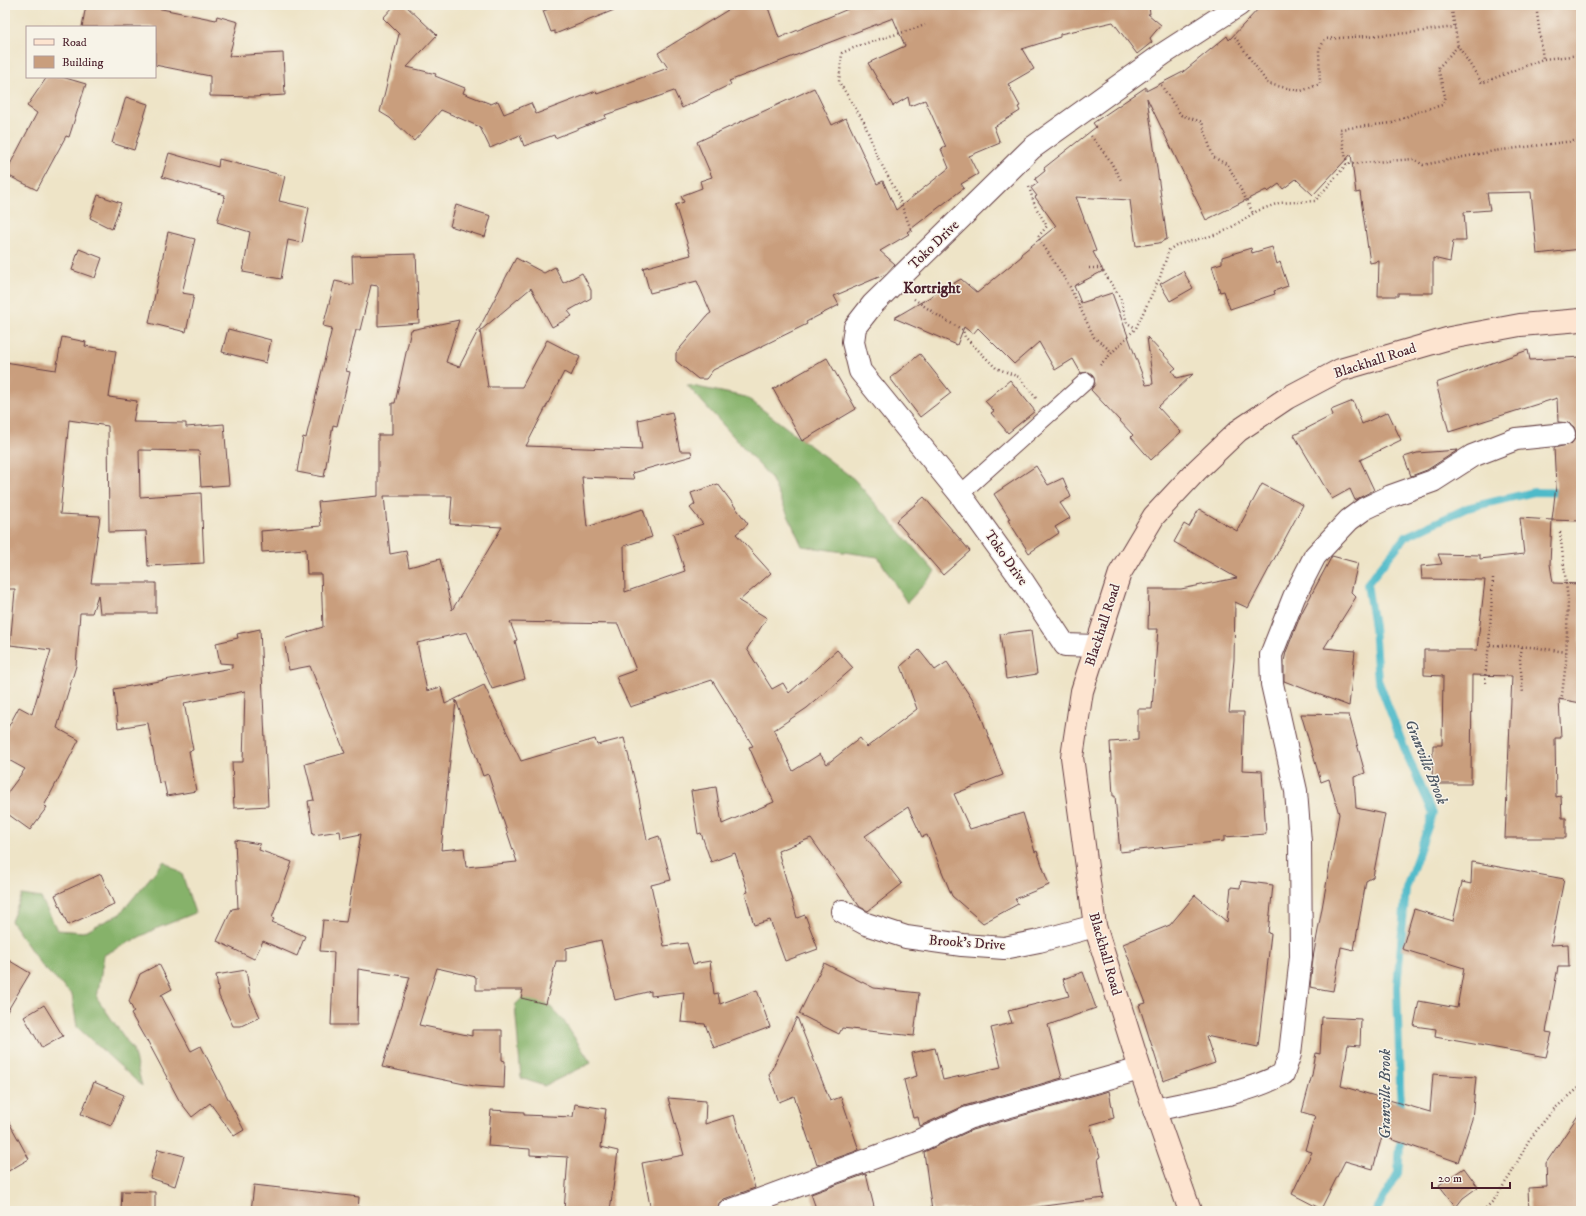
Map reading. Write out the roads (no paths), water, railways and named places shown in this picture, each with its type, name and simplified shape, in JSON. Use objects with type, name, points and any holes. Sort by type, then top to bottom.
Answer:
[{"type":"main road","name":"Blackhall Road","points":[[1190,1211],[1140,1069],[1095,926],[1072,757],[1082,690],[1120,573],[1154,516],[1197,470],[1238,431],[1287,398],[1340,370],[1450,338],[1520,325],[1581,320]]},
{"type":"street","name":"Toko Drive","points":[[1096,646],[1065,645],[1024,583],[960,494],[860,371],[853,342],[855,327],[873,304],[1032,148],[1148,65],[1238,5]]},
{"type":"street","points":[[1154,1110],[1245,1090],[1265,1084],[1283,1074],[1290,1054],[1300,957],[1300,842],[1296,791],[1272,684],[1271,655],[1294,597],[1315,556],[1349,520],[1364,509],[1391,496],[1434,481],[1472,456],[1516,439],[1564,434]]},
{"type":"street","name":"Brook's Drive","points":[[842,911],[866,924],[906,937],[969,946],[1004,948],[1095,926]]},
{"type":"street","points":[[729,1211],[916,1142],[968,1118],[1140,1069]]},
{"type":"lane","points":[[960,494],[1086,381]]},
{"type":"waterway","name":"Granville Brook","points":[[1401,1115],[1397,987],[1406,888],[1433,813],[1407,755],[1378,680],[1374,627],[1367,584],[1405,537],[1467,508],[1534,492],[1581,493]]},
{"type":"waterway","name":"Granville Brook","points":[[1376,1211],[1398,1173],[1401,1132]]},
{"type":"district","name":"Kortright","points":[[932,288]]}]
